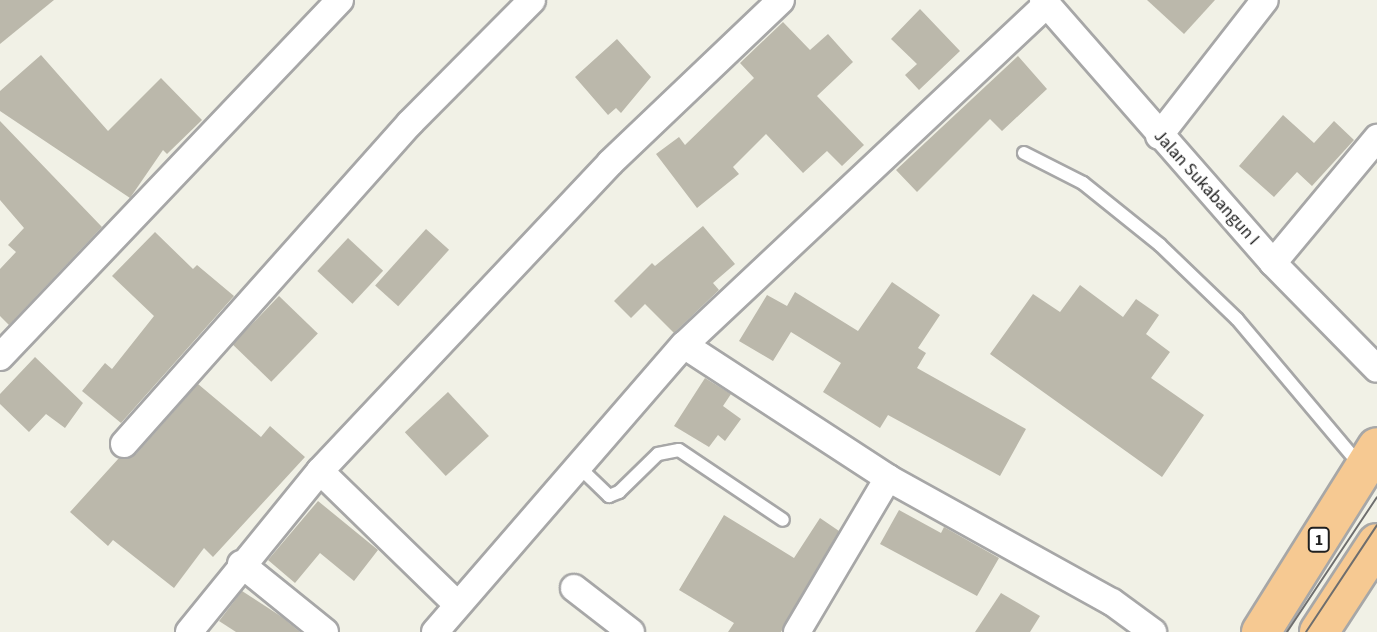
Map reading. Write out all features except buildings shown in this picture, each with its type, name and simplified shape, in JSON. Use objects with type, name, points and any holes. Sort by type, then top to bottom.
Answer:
[{"type":"highway","name":"1","points":[[1261,632],[1370,458]]},
{"type":"highway","points":[[1319,632],[1377,543]]},
{"type":"street","points":[[0,357],[340,0]]},
{"type":"street","points":[[124,444],[410,123],[531,0]]},
{"type":"street","points":[[189,632],[241,564],[320,471],[610,163],[781,0]]},
{"type":"street","points":[[1159,136],[1265,0]]},
{"type":"street","points":[[435,632],[684,345],[1045,2]]},
{"type":"street","name":"Jalan Sukabangun I","points":[[1045,2],[1159,136],[1273,263],[1377,369]]},
{"type":"street","points":[[1273,263],[1377,138]]},
{"type":"street","points":[[684,345],[888,478],[1112,602],[1153,632]]},
{"type":"street","points":[[320,471],[458,605]]},
{"type":"street","points":[[797,632],[888,478]]},
{"type":"street","points":[[241,564],[325,632]]},
{"type":"street","points":[[573,588],[631,632]]},
{"type":"lane","points":[[1024,153],[1083,183],[1160,245],[1237,318],[1370,458]]},
{"type":"lane","points":[[579,467],[609,496],[619,492],[658,454],[679,450],[783,520]]},
{"type":"tram line","points":[[1287,632],[1377,497]]},
{"type":"tram line","points":[[1306,632],[1377,525]]}]
